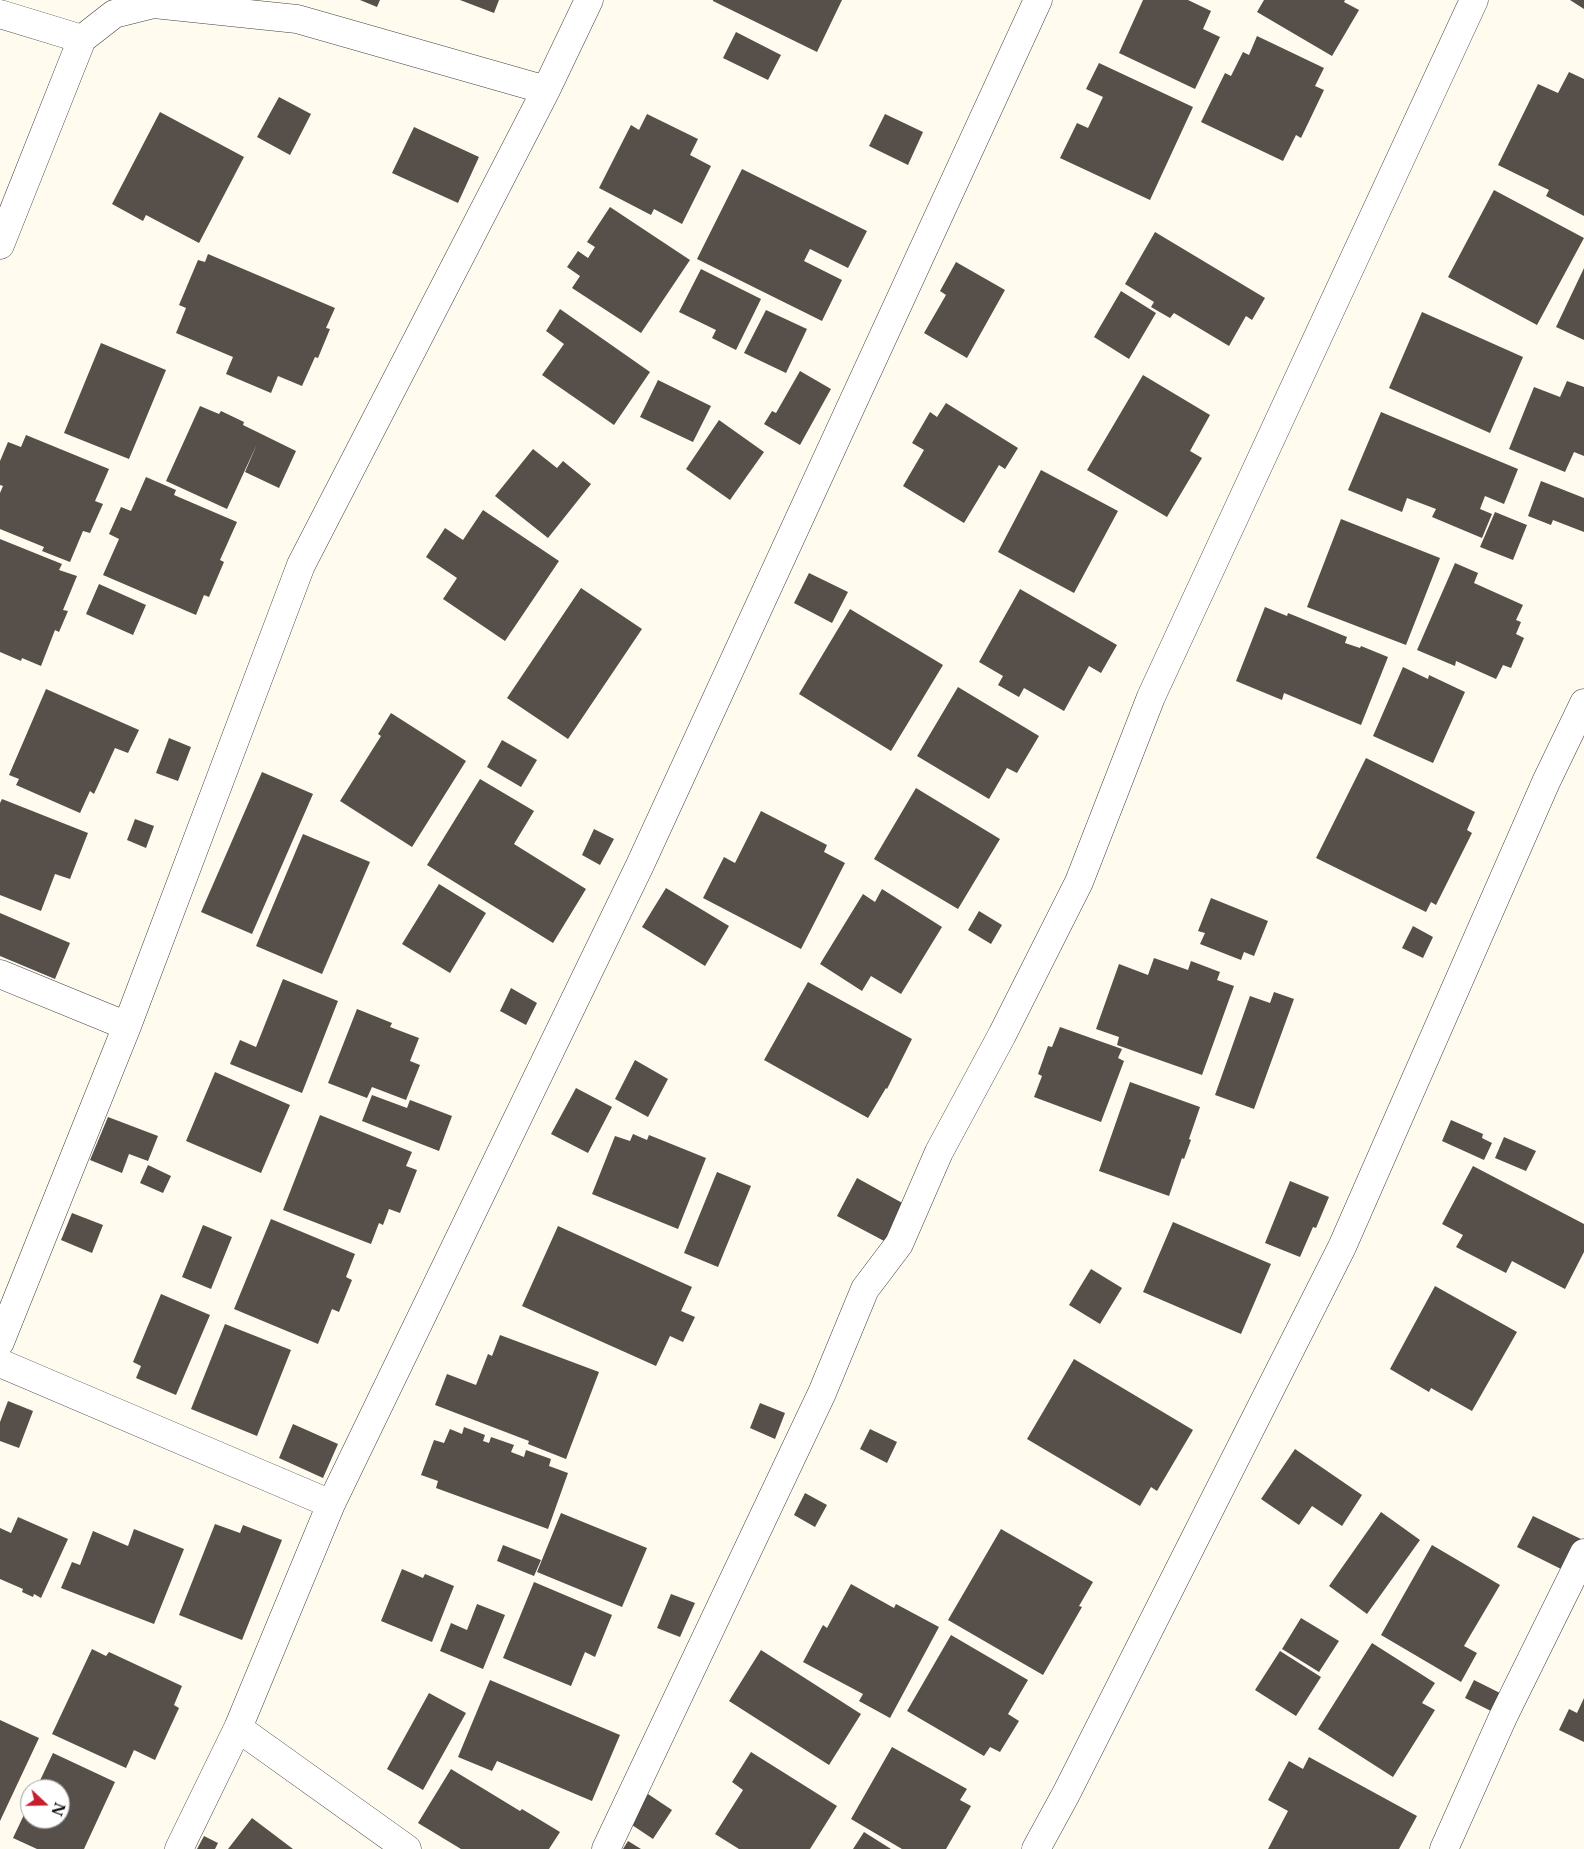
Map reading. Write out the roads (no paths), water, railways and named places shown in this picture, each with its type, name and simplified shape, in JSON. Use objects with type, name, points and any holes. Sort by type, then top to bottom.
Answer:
[{"type":"street","points":[[0,1342],[127,1026],[301,565],[546,90],[589,0]]},
{"type":"street","points":[[179,1849],[238,1728],[331,1504],[640,864],[1038,0]]},
{"type":"street","points":[[606,1849],[822,1393],[865,1289],[899,1244],[939,1152],[1002,1035],[1078,882],[1151,697],[1474,0]]},
{"type":"street","points":[[0,245],[82,38],[114,14],[154,4],[300,9],[546,90]]},
{"type":"street","points":[[0,14],[82,38]]},
{"type":"street","points":[[1036,1849],[1066,1794],[1338,1255],[1546,782],[1584,704]]},
{"type":"street","points":[[0,974],[127,1026]]},
{"type":"street","points":[[0,1363],[331,1504]]},
{"type":"street","points":[[1444,1849],[1503,1717],[1584,1553]]},
{"type":"street","points":[[238,1728],[407,1849]]}]
